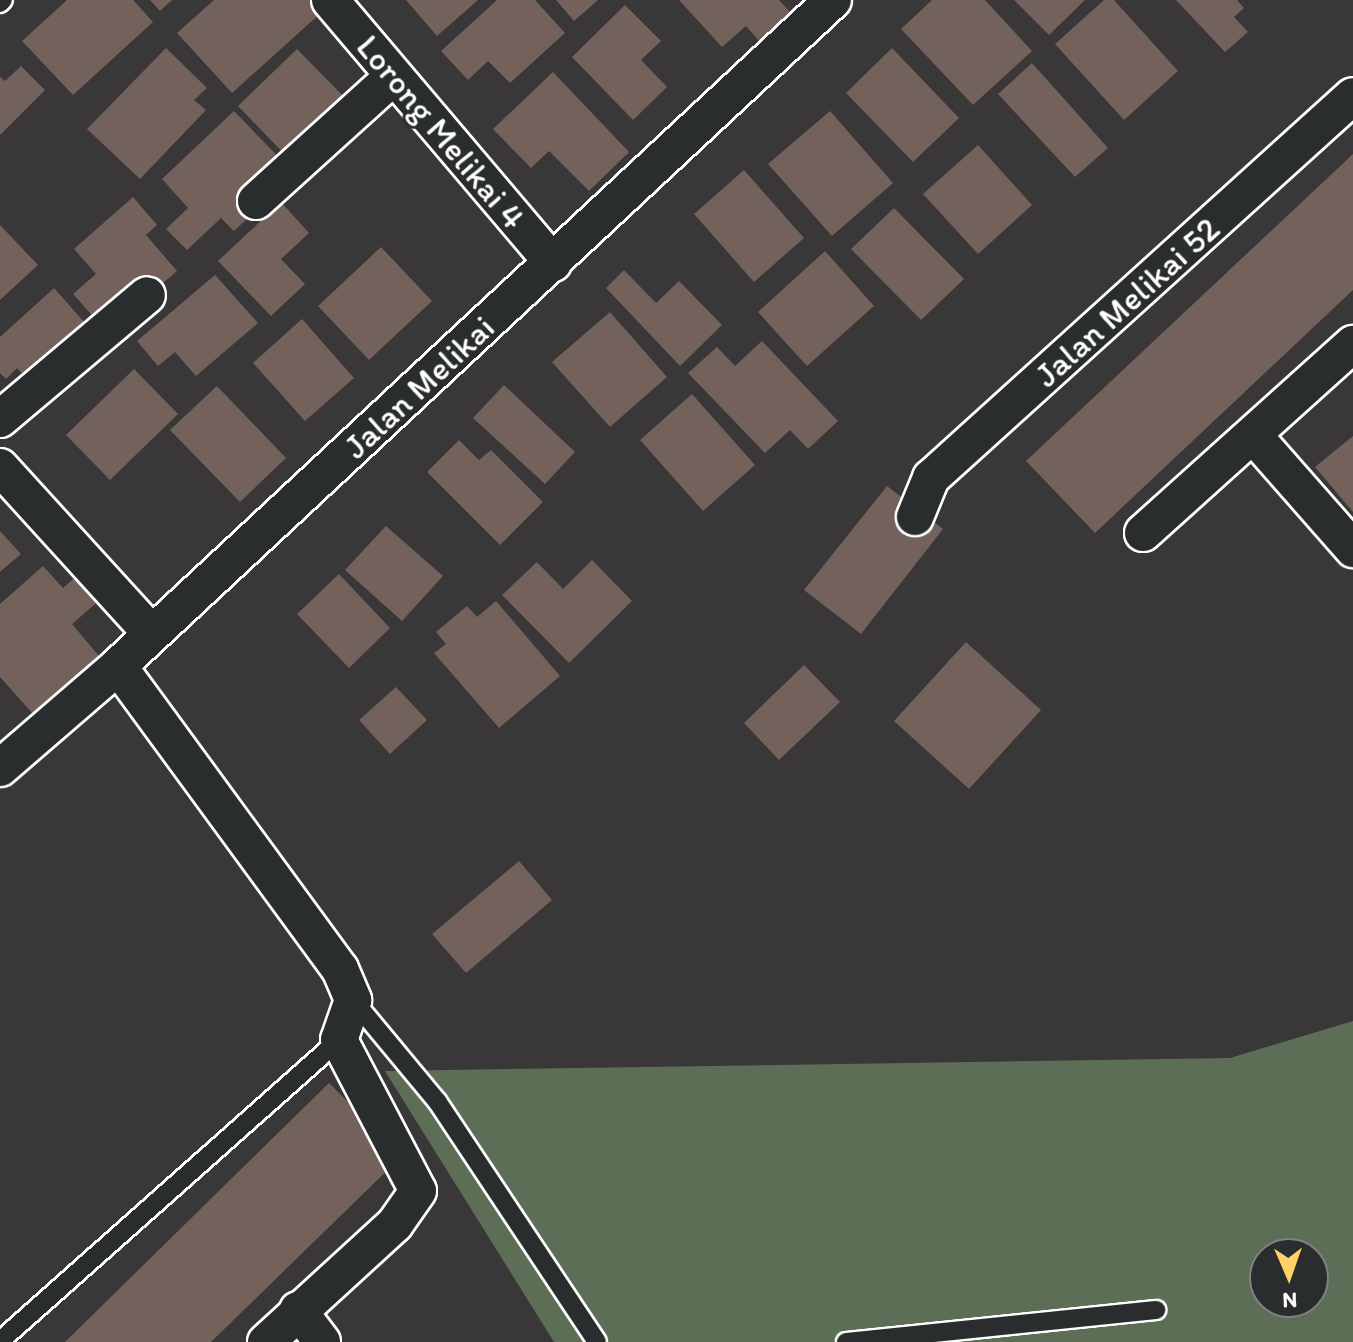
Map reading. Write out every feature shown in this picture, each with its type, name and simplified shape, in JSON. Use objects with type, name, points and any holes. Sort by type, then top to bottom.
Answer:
[{"type":"street","name":"Lorong Melikai 4","points":[[330,0],[553,263]]},
{"type":"street","name":"Jalan Melikai","points":[[0,768],[118,666],[833,0]]},
{"type":"street","points":[[256,201],[394,76]]},
{"type":"street","name":"Jalan Melikai 52","points":[[915,517],[931,478],[1353,96]]},
{"type":"street","points":[[0,419],[147,295]]},
{"type":"street","points":[[1143,533],[1353,344]]},
{"type":"street","points":[[1253,435],[1353,549]]},
{"type":"street","points":[[0,467],[151,633]]},
{"type":"street","points":[[118,666],[340,969],[353,1000],[339,1040],[418,1191],[395,1224],[266,1342]]},
{"type":"street","points":[[298,1310],[322,1342]]},
{"type":"lane","points":[[353,1000],[437,1101],[597,1342]]},
{"type":"lane","points":[[0,1341],[339,1040]]},
{"type":"lane","points":[[846,1342],[1156,1310]]},
{"type":"green space","points":[[1353,1021],[1353,1342],[554,1342],[385,1071],[1230,1058]]},
{"type":"building","points":[[67,0],[133,0],[153,22],[73,95],[22,41]]},
{"type":"building","points":[[150,0],[172,0],[160,11]]},
{"type":"building","points":[[214,0],[313,0],[323,11],[232,93],[177,33]]},
{"type":"building","points":[[406,0],[478,0],[437,36]]},
{"type":"building","points":[[497,0],[535,0],[565,33],[510,83],[488,61],[468,80],[441,51]]},
{"type":"building","points":[[556,0],[598,0],[574,21]]},
{"type":"building","points":[[679,0],[779,0],[792,14],[760,42],[746,26],[722,47]]},
{"type":"building","points":[[932,0],[985,0],[1032,51],[973,105],[901,29]]},
{"type":"building","points":[[1014,0],[1085,0],[1049,35]]},
{"type":"building","points":[[1104,0],[1114,0],[1178,71],[1124,120],[1055,44]]},
{"type":"building","points":[[1176,0],[1237,0],[1244,8],[1234,17],[1248,32],[1225,52]]},
{"type":"building","points":[[625,5],[661,41],[641,60],[667,87],[633,120],[572,57]]},
{"type":"building","points":[[166,48],[207,88],[194,100],[206,110],[140,179],[87,129]]},
{"type":"building","points":[[892,48],[959,118],[913,162],[846,93]]},
{"type":"building","points":[[297,49],[351,104],[291,161],[238,106]]},
{"type":"building","points":[[1032,63],[1108,148],[1075,177],[998,94]]},
{"type":"building","points":[[21,66],[45,90],[0,135],[0,77],[5,81]]},
{"type":"building","points":[[553,72],[629,152],[589,191],[549,151],[531,168],[493,129]]},
{"type":"building","points":[[234,111],[295,174],[234,231],[221,218],[187,250],[166,229],[188,208],[162,179]]},
{"type":"building","points":[[830,111],[893,183],[832,236],[768,164]]},
{"type":"building","points":[[978,145],[1032,205],[978,254],[923,194]]},
{"type":"building","points":[[1353,154],[1353,290],[1095,533],[1026,461]]},
{"type":"building","points":[[744,170],[804,238],[754,282],[694,214]]},
{"type":"building","points":[[133,197],[157,225],[146,235],[177,271],[107,332],[73,294],[96,274],[74,249]]},
{"type":"building","points":[[281,202],[309,233],[281,259],[305,284],[271,316],[218,261]]},
{"type":"building","points":[[894,208],[964,279],[921,320],[851,249]]},
{"type":"building","points":[[0,225],[38,265],[0,300]]},
{"type":"building","points":[[381,247],[432,301],[369,360],[318,306]]},
{"type":"building","points":[[825,251],[874,306],[807,366],[758,312]]},
{"type":"building","points":[[624,270],[656,303],[679,281],[722,325],[680,366],[606,288]]},
{"type":"building","points":[[215,275],[258,323],[196,376],[175,352],[158,366],[137,341]]},
{"type":"building","points":[[54,288],[93,332],[33,386],[17,368],[6,379],[0,373],[0,337]]},
{"type":"building","points":[[610,312],[667,377],[610,427],[552,362]]},
{"type":"building","points":[[302,319],[354,378],[305,421],[253,363]]},
{"type":"building","points":[[762,341],[838,421],[808,449],[790,430],[765,453],[688,373],[717,347],[735,366]]},
{"type":"building","points":[[134,369],[178,414],[110,480],[66,435]]},
{"type":"building","points":[[504,385],[575,452],[545,484],[473,418]]},
{"type":"building","points":[[217,386],[286,458],[240,502],[170,430]]},
{"type":"building","points":[[692,394],[755,465],[703,511],[640,440]]},
{"type":"building","points":[[1353,436],[1353,512],[1315,467]]},
{"type":"building","points":[[459,440],[479,460],[491,450],[543,502],[500,545],[427,472]]},
{"type":"building","points":[[887,486],[943,529],[861,634],[804,590]]},
{"type":"building","points":[[386,526],[443,576],[402,621],[345,570]]},
{"type":"building","points":[[0,531],[21,554],[0,572]]},
{"type":"building","points":[[592,560],[632,601],[569,663],[502,595],[537,562],[563,589]]},
{"type":"building","points":[[43,566],[63,588],[79,574],[101,599],[72,624],[99,656],[33,714],[0,677],[0,604]]},
{"type":"building","points":[[339,574],[390,628],[349,668],[297,614]]},
{"type":"building","points":[[496,601],[560,676],[499,728],[434,653],[446,644],[436,632],[467,606],[477,617]]},
{"type":"building","points":[[966,642],[1041,710],[969,789],[894,721]]},
{"type":"building","points":[[804,665],[840,702],[779,760],[744,723]]},
{"type":"building","points":[[396,687],[427,720],[390,754],[359,720]]},
{"type":"building","points":[[519,861],[552,900],[466,973],[432,934]]},
{"type":"building","points":[[329,1083],[402,1156],[211,1342],[65,1342]]}]
